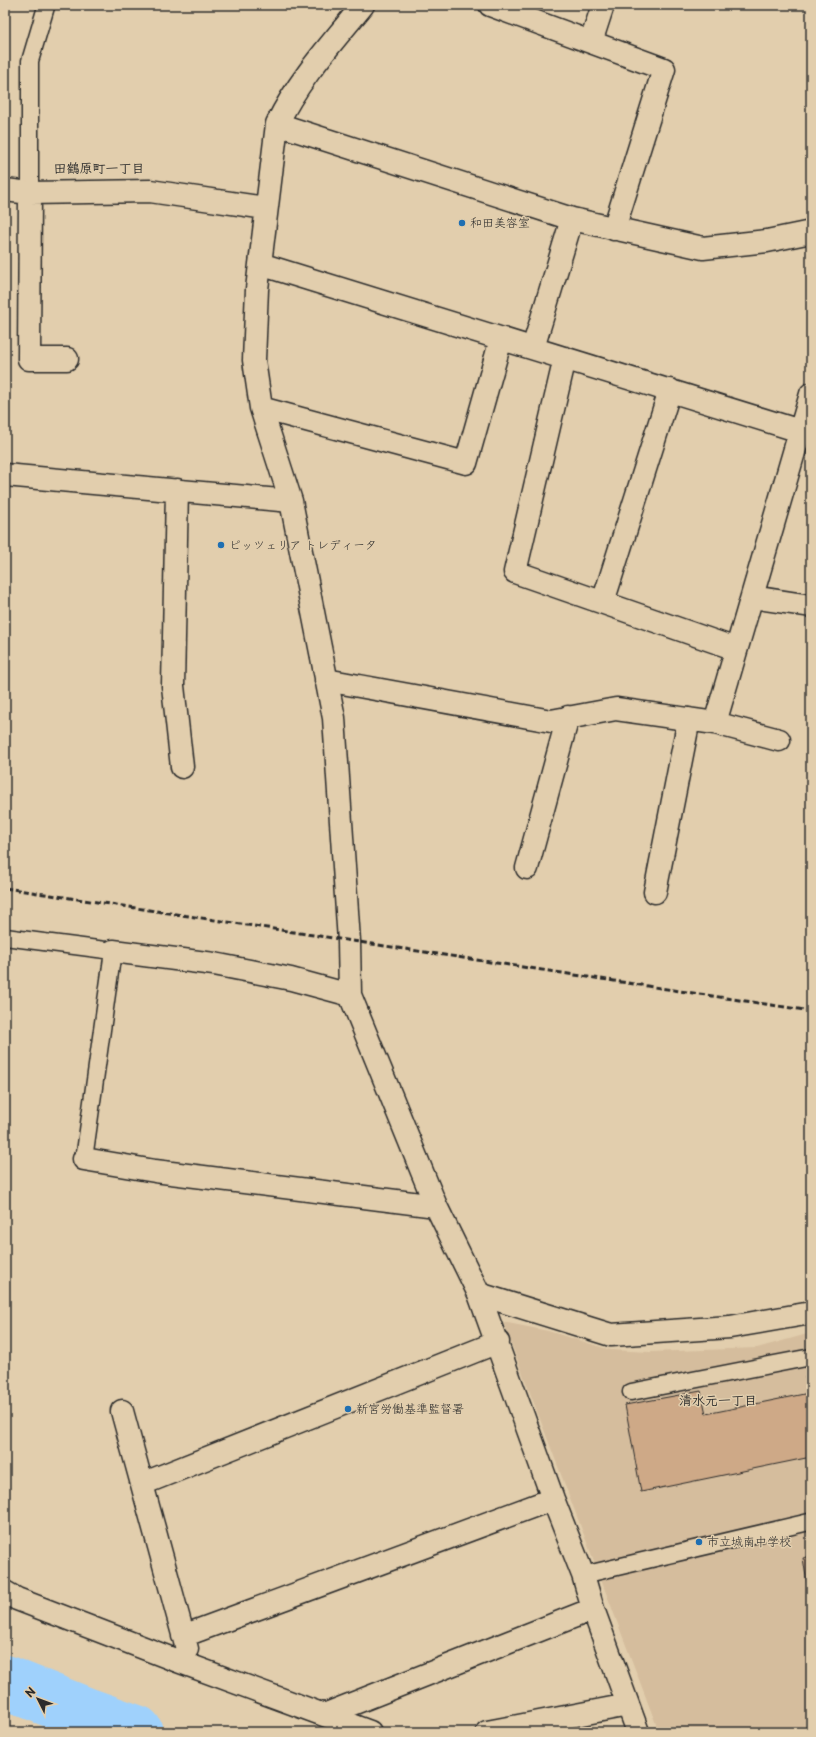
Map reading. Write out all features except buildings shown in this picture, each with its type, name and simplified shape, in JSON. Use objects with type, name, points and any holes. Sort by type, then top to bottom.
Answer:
[{"type":"street","points":[[363,5],[323,52],[288,100],[277,124],[257,289],[254,360],[261,408],[292,500],[334,718],[349,940],[350,995],[436,1206],[479,1294],[498,1342],[553,1499],[583,1575],[593,1609],[638,1732]]},
{"type":"street","points":[[490,5],[664,69],[614,228]]},
{"type":"street","points":[[591,42],[603,5]]},
{"type":"street","points":[[277,124],[572,219],[703,248],[767,241],[811,232]]},
{"type":"street","points":[[5,190],[30,194],[150,191],[266,208]]},
{"type":"street","points":[[30,194],[29,359],[67,359]]},
{"type":"street","points":[[533,348],[572,219]]},
{"type":"street","points":[[260,264],[800,431]]},
{"type":"street","points":[[261,408],[466,463],[501,338]]},
{"type":"street","points":[[565,358],[514,572],[736,649]]},
{"type":"street","points":[[603,602],[670,390]]},
{"type":"street","points":[[715,723],[811,394]]},
{"type":"street","points":[[5,475],[292,500]]},
{"type":"street","points":[[177,490],[173,686],[182,767]]},
{"type":"street","points":[[752,597],[811,606]]},
{"type":"street","points":[[326,680],[551,721],[616,709],[715,723],[779,740]]},
{"type":"street","points":[[527,868],[568,718]]},
{"type":"street","points":[[655,892],[689,719]]},
{"type":"street","points":[[113,951],[214,964],[291,979],[350,995]]},
{"type":"street","points":[[84,1159],[155,1171],[436,1206]]},
{"type":"street","points":[[479,1294],[611,1335],[730,1327],[811,1313]]},
{"type":"street","points":[[142,1484],[498,1342]]},
{"type":"street","points":[[122,1411],[192,1666]]},
{"type":"street","points":[[183,1636],[553,1499]]},
{"type":"street","points":[[5,1592],[17,1599],[370,1732]]},
{"type":"street","points":[[324,1715],[593,1609]]},
{"type":"street","points":[[487,1732],[628,1705]]},
{"type":"lane","points":[[30,194],[30,61],[46,7]]},
{"type":"lane","points":[[5,937],[113,951],[84,1159]]},
{"type":"lane","points":[[631,1392],[811,1357]]},
{"type":"lane","points":[[583,1575],[809,1522]]},
{"type":"shaded area","name":"市立城南中学校","points":[[503,1322],[548,1331],[611,1350],[650,1352],[757,1348],[811,1333],[811,1732],[659,1732]]},
{"type":"waterway","points":[[5,1682],[88,1715],[136,1732]]},
{"type":"railway","points":[[5,888],[811,1011]]},
{"type":"place","name":"和田美容室","points":[[462,223]]},
{"type":"place","name":"ピッツェリア トレディータ","points":[[221,545]]},
{"type":"place","name":"新宮労働基準監督署","points":[[348,1409]]},
{"type":"place","name":"市立城南中学校","points":[[699,1542]]},
{"type":"district","name":"田鶴原町一丁目","points":[[99,168]]},
{"type":"district","name":"清水元一丁目","points":[[718,1400]]}]
